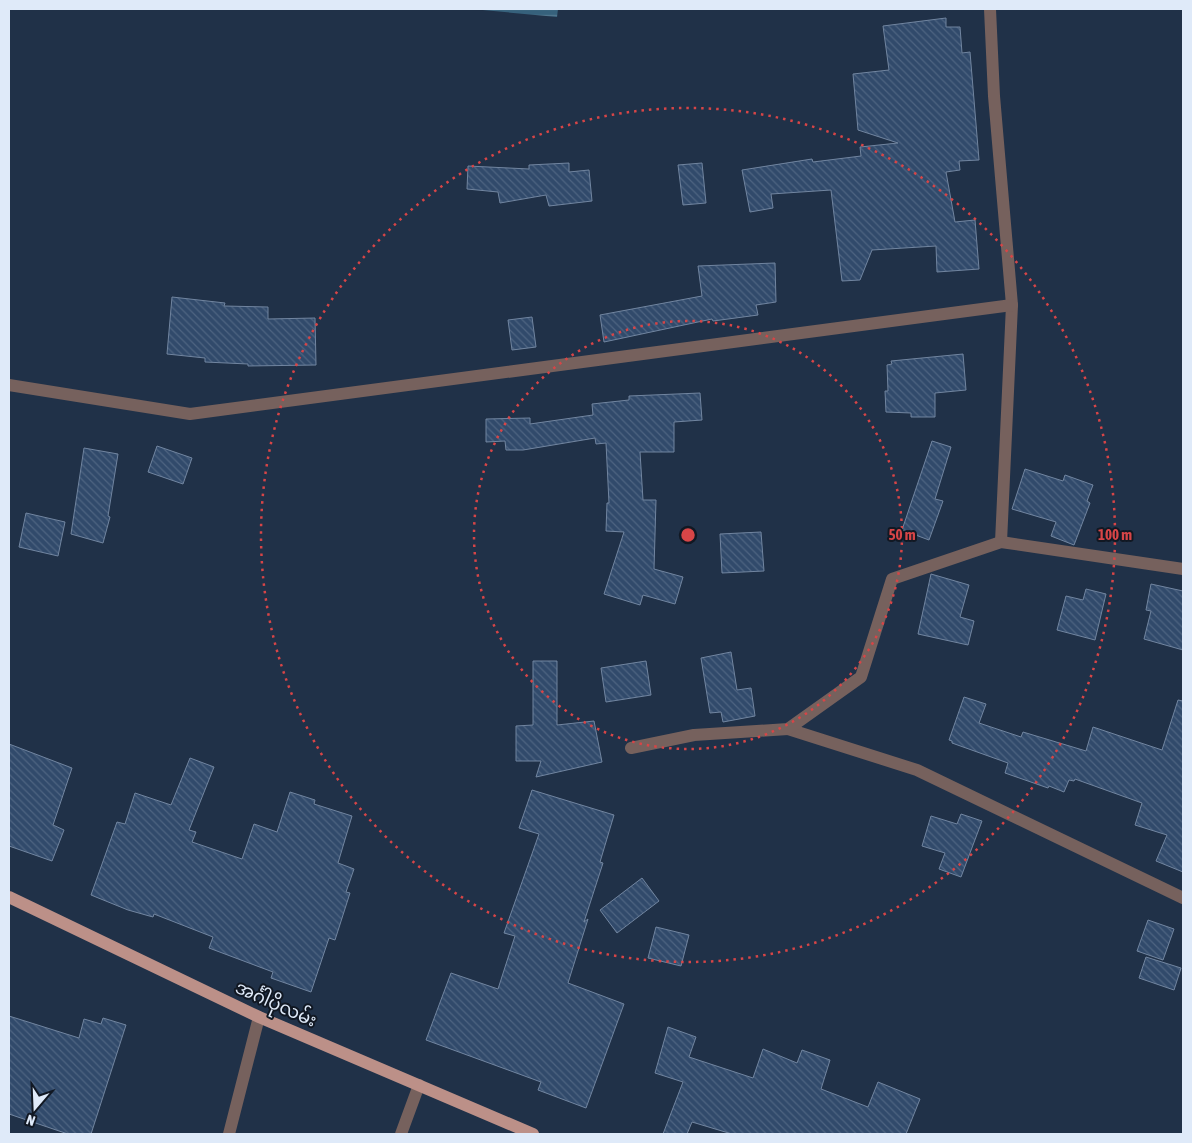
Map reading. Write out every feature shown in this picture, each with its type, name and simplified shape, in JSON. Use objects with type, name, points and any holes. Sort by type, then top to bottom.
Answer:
[{"type":"main road","name":"အင်္ဂါပိုလမ်း","points":[[9,897],[259,1017],[533,1134]]},
{"type":"street","points":[[990,9],[994,96],[1012,305],[1001,542]]},
{"type":"street","points":[[9,385],[190,414],[1012,305]]},
{"type":"street","points":[[788,729],[861,677],[892,579],[1001,542],[1183,569]]},
{"type":"street","points":[[631,748],[694,735],[788,729],[917,770],[1183,898]]},
{"type":"street","points":[[229,1134],[259,1017]]},
{"type":"street","points":[[401,1134],[419,1085]]},
{"type":"water","points":[[472,9],[558,9],[557,17]]},
{"type":"building","points":[[946,18],[946,27],[960,27],[962,53],[970,52],[979,160],[959,161],[960,170],[946,172],[955,222],[975,220],[979,269],[937,272],[936,246],[872,250],[860,280],[842,281],[831,190],[771,194],[773,208],[750,212],[742,170],[812,159],[813,162],[861,156],[860,147],[898,143],[858,130],[853,74],[889,70],[883,26]]},
{"type":"building","points":[[569,163],[569,172],[589,170],[592,201],[549,206],[546,195],[500,203],[498,192],[467,189],[468,166],[529,169],[529,165]]},
{"type":"building","points":[[702,163],[706,203],[683,205],[678,165]]},
{"type":"building","points":[[775,263],[776,302],[756,305],[758,315],[713,321],[712,319],[604,342],[600,315],[702,296],[698,266]]},
{"type":"building","points":[[172,297],[225,303],[224,306],[268,307],[268,319],[315,318],[316,365],[248,366],[248,364],[205,362],[205,358],[167,354]]},
{"type":"building","points":[[532,317],[536,347],[512,350],[508,320]]},
{"type":"building","points":[[963,354],[966,390],[935,393],[935,417],[911,417],[911,413],[886,412],[885,391],[888,391],[887,365],[892,364],[891,361]]},
{"type":"building","points":[[700,393],[702,420],[674,422],[674,452],[640,452],[643,500],[656,500],[654,569],[683,577],[675,604],[643,595],[640,605],[604,594],[624,532],[606,531],[607,503],[609,503],[606,443],[596,444],[595,438],[523,450],[506,450],[505,441],[486,442],[486,419],[530,418],[530,424],[593,415],[592,404],[629,400],[629,396]]},
{"type":"building","points":[[932,441],[951,447],[935,499],[943,501],[929,540],[902,530]]},
{"type":"building","points":[[157,446],[192,458],[183,484],[148,472]]},
{"type":"building","points":[[84,448],[118,454],[108,516],[110,517],[103,543],[71,534]]},
{"type":"building","points":[[1025,469],[1063,481],[1065,475],[1093,485],[1087,501],[1090,503],[1074,545],[1051,536],[1056,522],[1012,509]]},
{"type":"building","points":[[26,513],[65,522],[58,556],[19,547]]},
{"type":"building","points":[[761,532],[764,571],[722,573],[720,534]]},
{"type":"building","points":[[931,574],[969,585],[960,617],[974,621],[968,645],[918,634]]},
{"type":"building","points":[[1151,584],[1183,591],[1183,650],[1144,639],[1151,611],[1146,610]]},
{"type":"building","points":[[1086,589],[1106,594],[1095,640],[1057,630],[1066,596],[1083,600]]},
{"type":"building","points":[[731,652],[737,690],[751,688],[755,716],[723,722],[721,712],[710,713],[701,658]]},
{"type":"building","points":[[533,661],[557,661],[557,725],[594,721],[602,762],[536,777],[541,761],[516,761],[516,726],[533,725]]},
{"type":"building","points":[[646,661],[651,695],[606,702],[601,668]]},
{"type":"building","points":[[964,697],[986,704],[979,723],[1021,737],[1023,732],[1086,751],[1093,727],[1162,750],[1178,700],[1183,701],[1183,872],[1156,861],[1167,835],[1135,825],[1142,803],[1075,779],[1074,781],[1069,780],[1064,792],[1049,786],[1048,788],[1005,773],[1008,763],[952,743],[949,740]]},
{"type":"building","points":[[9,744],[72,768],[53,825],[64,830],[52,861],[9,846]]},
{"type":"building","points":[[190,758],[214,767],[189,830],[196,832],[192,842],[242,859],[254,824],[277,832],[290,792],[315,800],[314,804],[352,816],[338,863],[354,869],[346,892],[350,893],[335,940],[329,938],[311,992],[271,978],[273,972],[209,948],[213,937],[154,914],[153,917],[128,910],[91,895],[117,822],[125,824],[135,793],[171,805]]},
{"type":"building","points":[[532,790],[614,815],[600,862],[603,863],[584,922],[588,919],[568,983],[624,1004],[586,1108],[538,1090],[541,1082],[426,1040],[451,973],[498,989],[515,936],[504,933],[539,834],[519,828]]},
{"type":"building","points":[[961,814],[982,821],[961,877],[939,869],[945,853],[922,846],[931,816],[957,824]]},
{"type":"building","points":[[642,878],[659,901],[617,933],[600,910]]},
{"type":"building","points":[[1148,920],[1174,929],[1163,960],[1137,951]]},
{"type":"building","points":[[656,927],[689,935],[681,966],[648,958]]},
{"type":"building","points":[[1146,957],[1181,968],[1174,990],[1139,978]]},
{"type":"building","points":[[9,1016],[79,1038],[84,1019],[101,1024],[103,1018],[126,1025],[91,1134],[68,1134],[9,1114]]},
{"type":"building","points":[[668,1027],[696,1037],[689,1057],[753,1078],[763,1049],[797,1063],[802,1050],[830,1060],[821,1089],[868,1107],[878,1082],[920,1099],[906,1134],[732,1134],[692,1122],[687,1134],[663,1134],[683,1082],[655,1073]]}]
